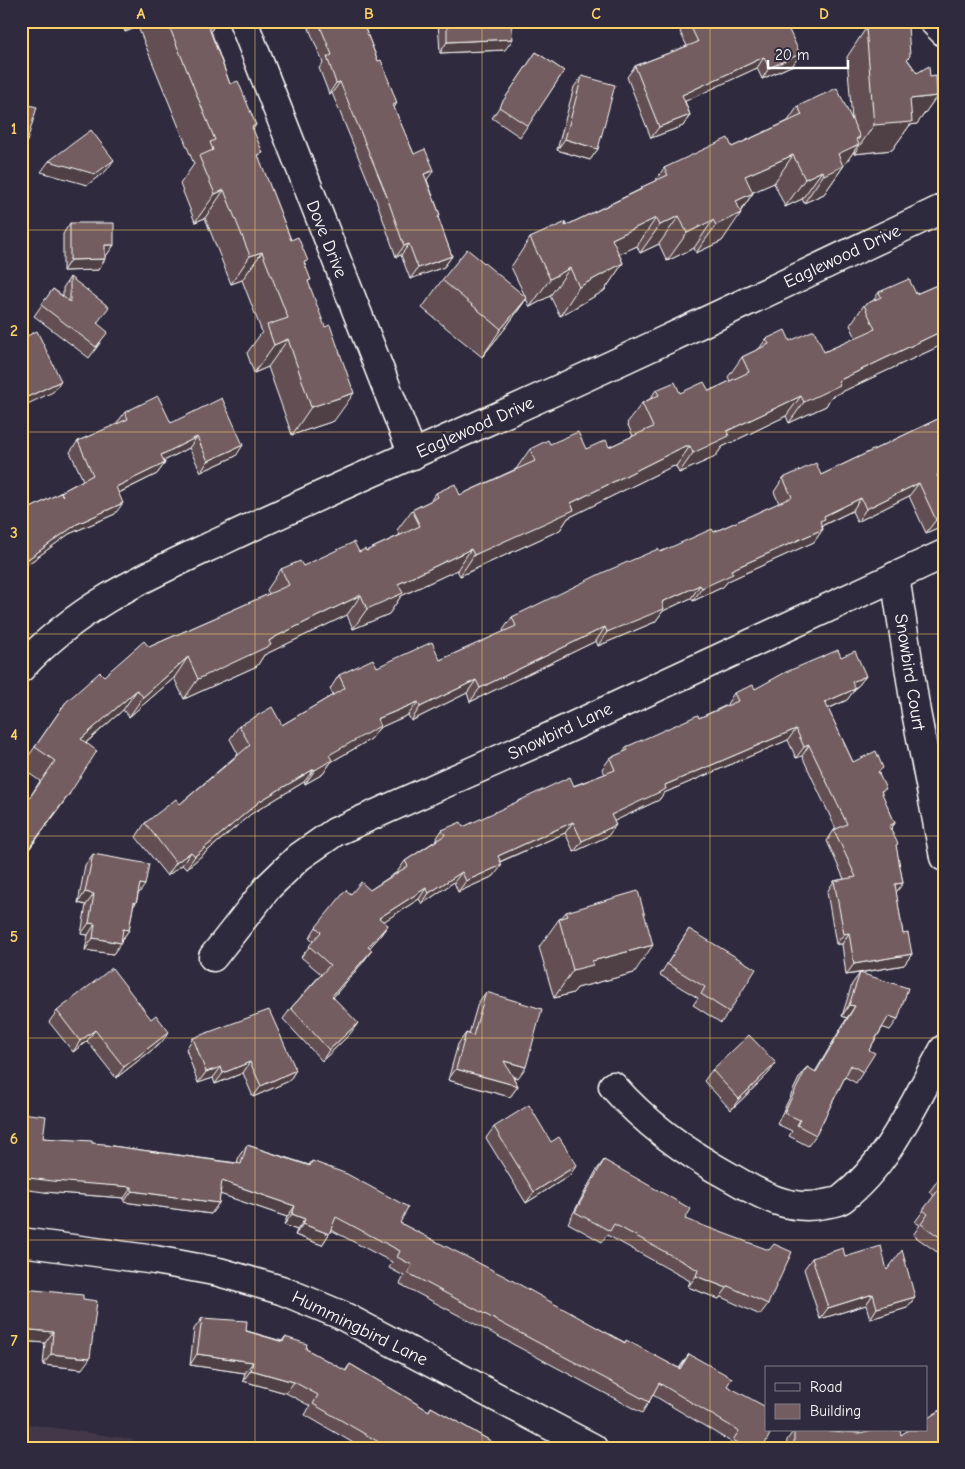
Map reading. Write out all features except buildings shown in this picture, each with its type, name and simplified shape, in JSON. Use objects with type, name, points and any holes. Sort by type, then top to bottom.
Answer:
[{"type":"street","name":"Dove Drive","points":[[243,21],[412,455]]},
{"type":"street","points":[[933,21],[944,32]]},
{"type":"street","name":"Eaglewood Drive","points":[[21,668],[38,650],[83,612],[124,587],[258,524],[583,380],[944,208]]},
{"type":"street","name":"Snowbird Lane","points":[[214,957],[268,887],[299,857],[334,832],[545,739],[944,554]]},
{"type":"street","name":"Snowbird Court","points":[[895,576],[916,712],[944,857]]},
{"type":"street","points":[[613,1086],[657,1131],[694,1158],[767,1198],[791,1205],[816,1206],[841,1200],[883,1156],[944,1049]]},
{"type":"street","name":"Hummingbird Lane","points":[[21,1242],[155,1260],[219,1272],[281,1290],[341,1315],[593,1448]]},
{"type":"shaded area","points":[[21,1423],[131,1439],[150,1448],[21,1448]]}]
